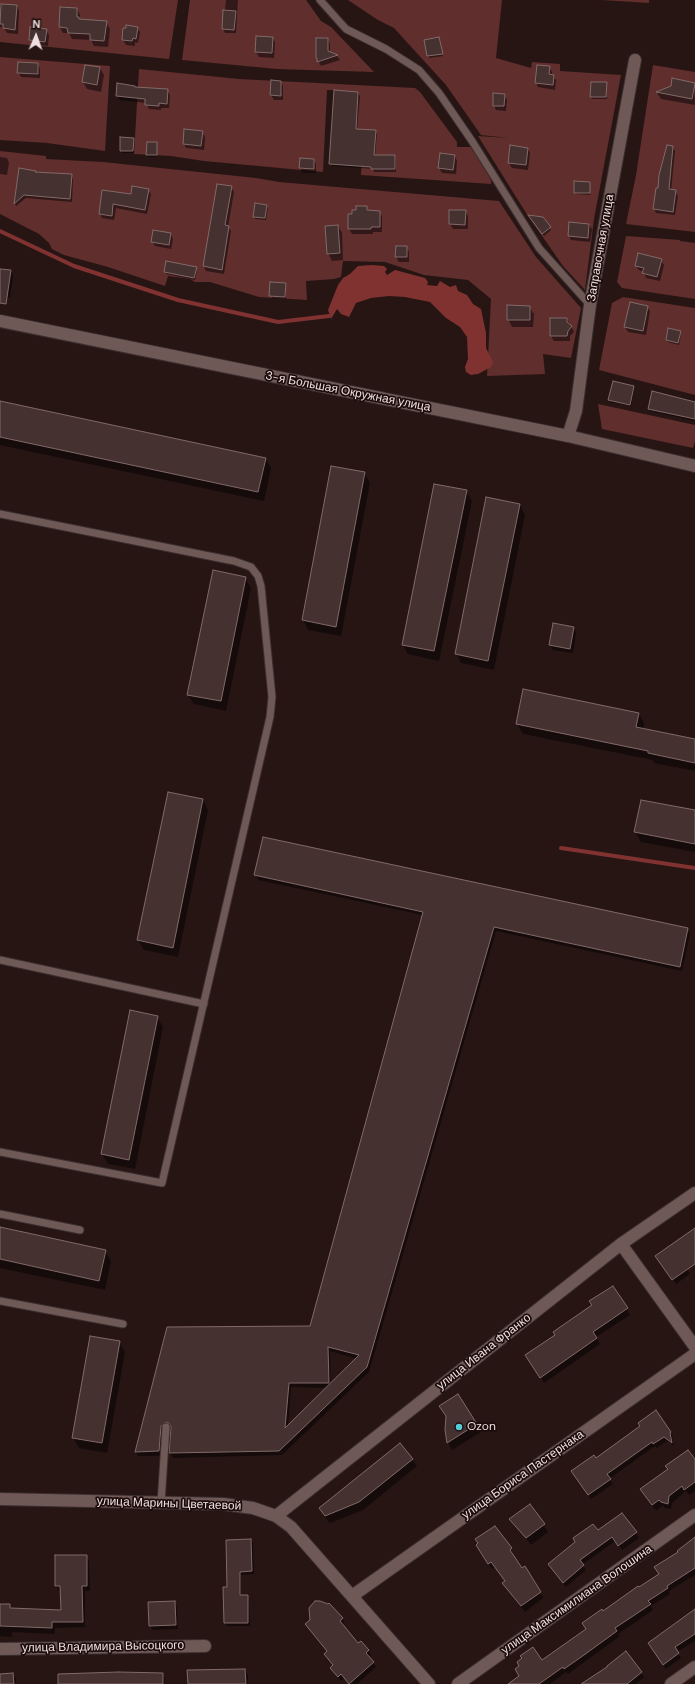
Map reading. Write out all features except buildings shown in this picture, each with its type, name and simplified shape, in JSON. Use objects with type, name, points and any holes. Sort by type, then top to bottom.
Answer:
[{"type":"street","name":"Заправочная улица","points":[[568,436],[576,411],[590,305],[635,60]]},
{"type":"street","name":"3-я Большая Окружная улица","points":[[0,321],[568,436],[695,466]]},
{"type":"street","name":"улица Ивана Франко","points":[[276,1516],[621,1244],[695,1193]]},
{"type":"street","points":[[621,1244],[695,1347]]},
{"type":"street","name":"улица Бориса Пастернака","points":[[352,1596],[695,1354]]},
{"type":"street","name":"улица Марины Цветаевой","points":[[0,1499],[223,1504],[253,1508],[276,1516],[291,1527],[429,1684]]},
{"type":"street","name":"улица Максимилиана Волошина","points":[[458,1684],[695,1515]]},
{"type":"street","name":"улица Владимира Высоцкого","points":[[0,1649],[205,1646]]},
{"type":"street","points":[[671,1684],[695,1667]]},
{"type":"lane","points":[[320,0],[346,29],[386,49],[419,70],[439,93],[472,141],[539,248],[590,305]]},
{"type":"lane","points":[[0,514],[234,561],[251,567],[258,576],[261,586],[272,698],[270,717],[162,1183],[0,1152]]},
{"type":"lane","points":[[0,960],[204,1004]]},
{"type":"lane","points":[[0,1214],[80,1230]]},
{"type":"lane","points":[[0,1301],[123,1324]]},
{"type":"lane","points":[[161,1503],[166,1427]]},
{"type":"shaded area","points":[[0,0],[178,0],[169,59],[0,42]]},
{"type":"shaded area","points":[[190,0],[306,0],[321,21],[331,27],[374,72],[277,69],[182,60]]},
{"type":"shaded area","points":[[348,0],[502,0],[496,58],[531,68],[532,62],[560,64],[560,71],[621,75],[594,219],[585,290],[563,266],[526,213],[478,136],[509,138],[481,135],[446,85],[394,28],[378,20]]},
{"type":"shaded area","points":[[601,0],[649,0],[649,3]]},
{"type":"shaded area","points":[[0,57],[110,66],[105,151],[47,143],[0,140]]},
{"type":"shaded area","points":[[653,65],[695,72],[695,232],[626,224],[636,175]]},
{"type":"shaded area","points":[[139,69],[239,79],[415,88],[420,92],[457,142],[457,147],[471,147],[483,165],[491,180],[491,184],[361,175],[362,153],[334,90],[327,90],[323,172],[204,161],[171,156],[134,154]]},
{"type":"shaded area","points":[[0,151],[46,156],[46,159],[103,162],[256,178],[279,182],[499,201],[536,257],[581,308],[571,358],[543,354],[545,374],[487,376],[491,299],[468,280],[424,275],[385,262],[343,261],[341,277],[306,281],[307,300],[259,297],[210,282],[195,282],[190,279],[168,276],[165,286],[108,267],[64,255],[52,249],[49,243],[39,234],[0,214]]},
{"type":"shaded area","points":[[626,236],[680,240],[695,243],[695,299],[622,288],[617,282]]},
{"type":"shaded area","points":[[358,266],[384,266],[387,269],[385,272],[387,275],[395,270],[425,278],[428,282],[427,285],[437,286],[440,281],[450,287],[456,285],[458,291],[467,295],[473,304],[481,309],[486,333],[486,348],[493,362],[491,367],[478,374],[471,375],[466,372],[465,367],[468,359],[467,337],[460,327],[446,318],[430,302],[405,297],[389,296],[371,298],[356,303],[349,317],[341,314],[337,309],[331,319],[328,310],[338,285],[343,278],[350,274]]},
{"type":"shaded area","points":[[623,297],[695,308],[695,395],[599,370],[612,303]]},
{"type":"shaded area","points":[[598,404],[695,425],[695,441],[693,448],[602,429]]},
{"type":"waterway","points":[[0,231],[74,266],[178,300],[278,322],[329,316]]},
{"type":"waterway","points":[[561,848],[695,868]]},
{"type":"place","name":"Ozon","points":[[459,1427]]}]
